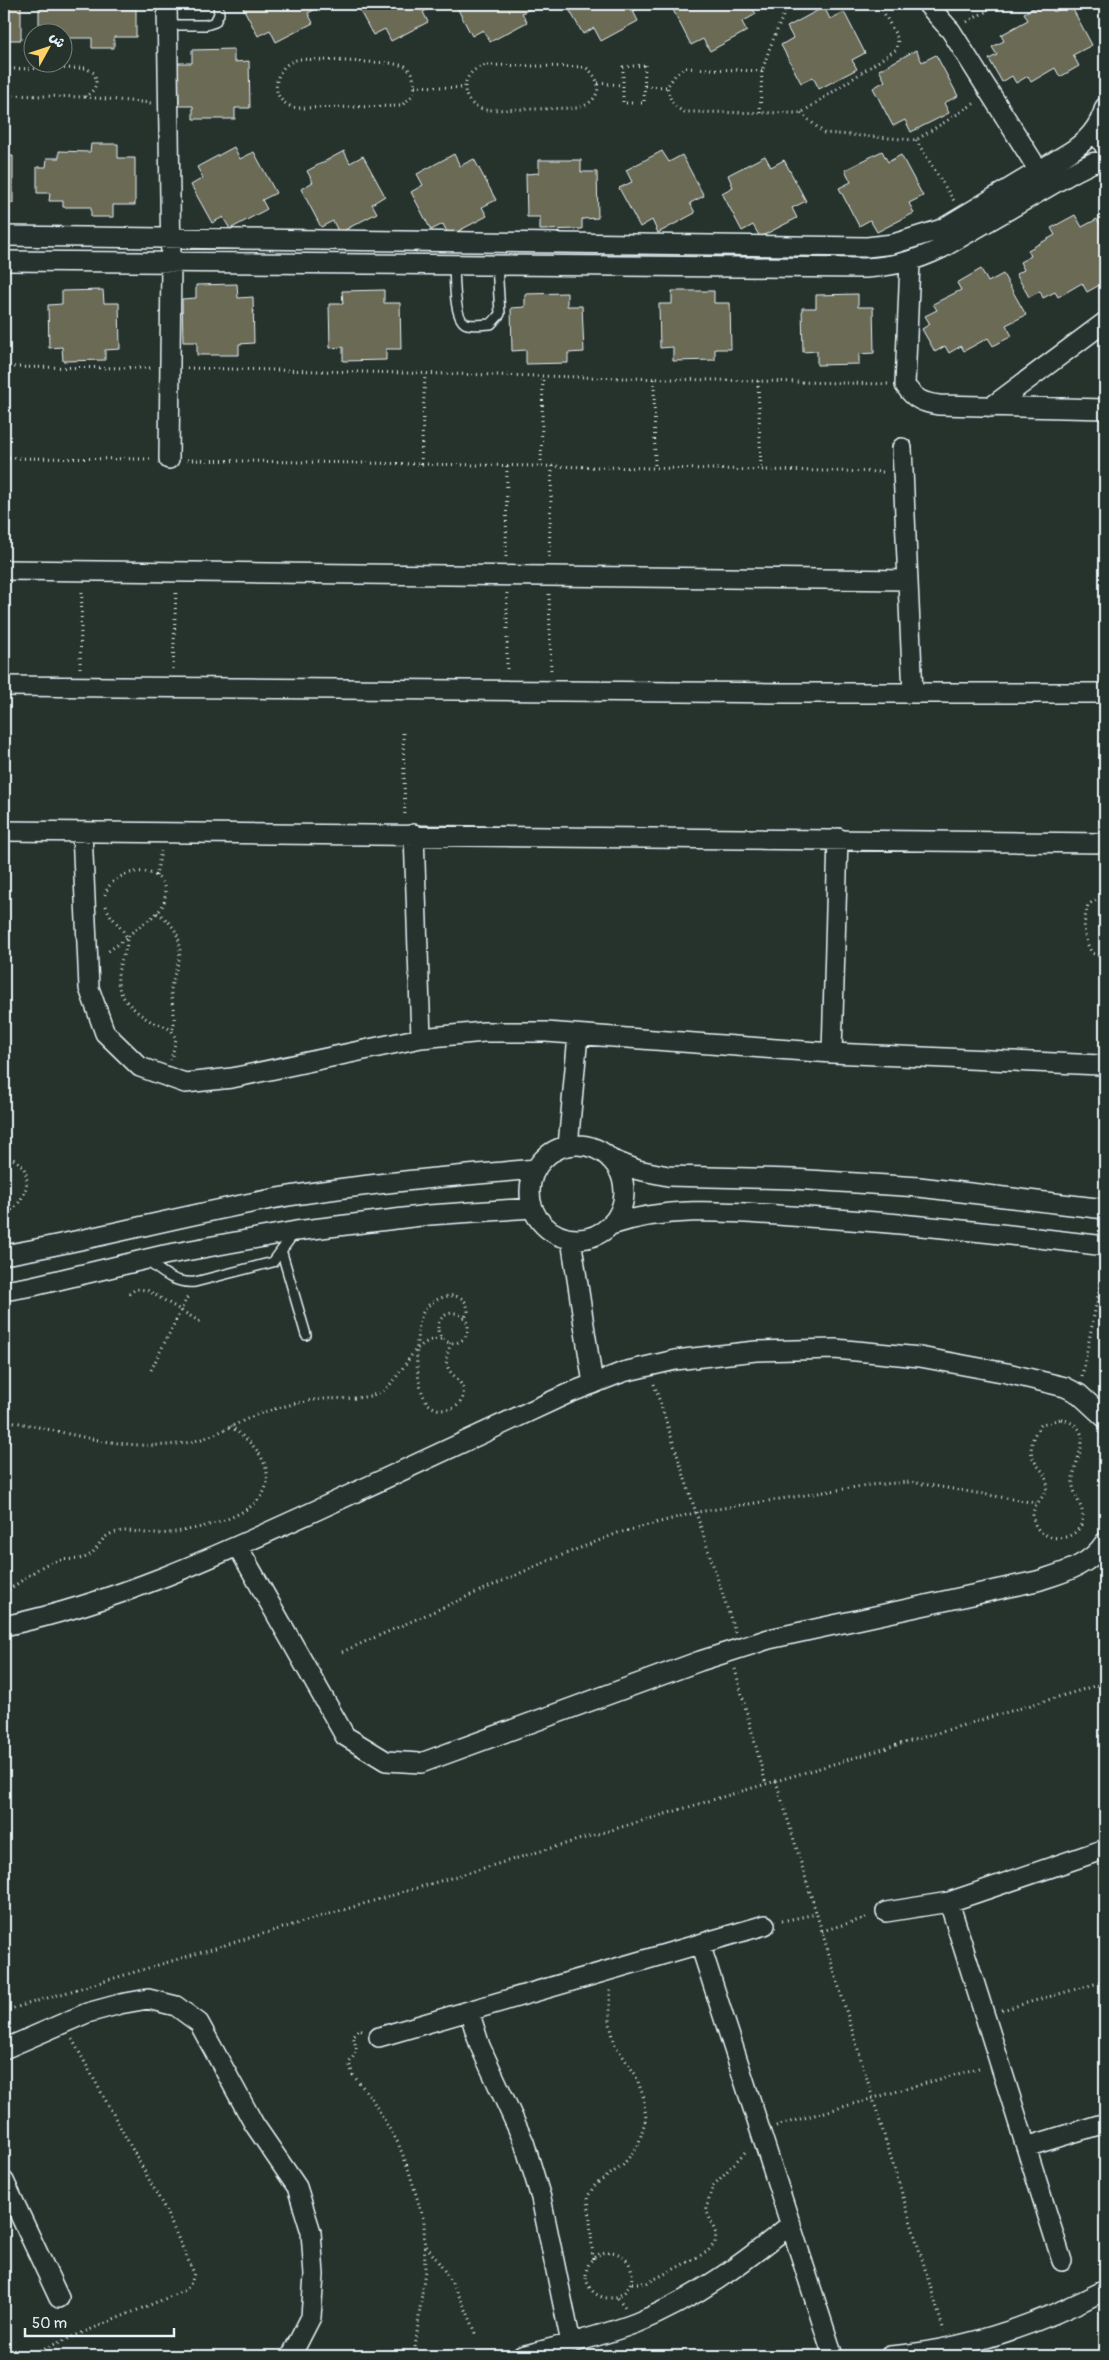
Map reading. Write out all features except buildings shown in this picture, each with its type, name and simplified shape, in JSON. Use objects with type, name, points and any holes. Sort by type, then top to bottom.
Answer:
[{"type":"street","points":[[167,4],[171,262],[169,459]]},
{"type":"street","points":[[927,4],[951,32],[1039,171]]},
{"type":"street","points":[[4,236],[868,247],[918,238],[942,229],[965,217],[1084,143],[1095,130],[1105,107]]},
{"type":"street","points":[[1095,130],[1105,147]]},
{"type":"street","points":[[4,261],[865,268],[895,266],[910,262],[942,248],[1074,172],[1092,163],[1105,160]]},
{"type":"street","points":[[426,264],[427,241]]},
{"type":"street","points":[[910,262],[905,385],[912,396],[924,403],[991,407],[1105,409]]},
{"type":"street","points":[[991,407],[1105,322]]},
{"type":"street","points":[[902,448],[913,693]]},
{"type":"street","points":[[4,570],[908,580]]},
{"type":"street","points":[[4,686],[1105,693]]},
{"type":"street","points":[[4,831],[838,838],[1105,843]]},
{"type":"street","points":[[82,832],[89,988],[106,1033],[140,1067],[185,1083],[232,1078],[421,1038],[484,1032],[546,1032],[832,1053],[1100,1066],[1105,1064]]},
{"type":"street","points":[[410,834],[421,1038]]},
{"type":"street","points":[[832,1053],[838,838]]},
{"type":"street","points":[[568,1146],[578,1035]]},
{"type":"street","points":[[1105,1209],[919,1187],[793,1179],[668,1176],[638,1170],[610,1159],[590,1148],[568,1146],[556,1150],[544,1158],[536,1168],[531,1181],[530,1194],[532,1208],[538,1220],[558,1236],[571,1239],[586,1239],[599,1234],[611,1225],[636,1217],[702,1210],[849,1219],[1105,1246]]},
{"type":"street","points":[[610,1159],[618,1170],[623,1184],[622,1206],[611,1225]]},
{"type":"street","points":[[4,1255],[46,1248],[167,1219],[289,1196],[412,1179],[536,1168]]},
{"type":"street","points":[[4,1291],[146,1260],[296,1232],[429,1215],[532,1208]]},
{"type":"street","points":[[571,1239],[594,1384]]},
{"type":"street","points":[[4,1626],[41,1619],[141,1588],[238,1547],[567,1394],[623,1372],[675,1360],[756,1351],[834,1349],[920,1357],[1006,1373],[1065,1387],[1078,1394],[1105,1418]]},
{"type":"street","points":[[238,1547],[345,1736],[386,1760],[420,1763],[769,1639],[1037,1581],[1065,1573],[1074,1570],[1102,1548],[1105,1542]]},
{"type":"street","points":[[886,1912],[949,1902],[1105,1849]]},
{"type":"street","points":[[949,1902],[1062,2260]]},
{"type":"street","points":[[379,2037],[765,1925]]},
{"type":"street","points":[[700,1944],[833,2356]]},
{"type":"street","points":[[4,2049],[63,2023],[120,2004],[148,1999],[176,2006],[199,2023],[254,2124],[297,2187],[311,2232],[314,2275],[311,2317],[291,2356]]},
{"type":"street","points":[[469,2011],[480,2046],[524,2142],[542,2198],[571,2343]]},
{"type":"street","points":[[1026,2147],[1105,2123]]},
{"type":"street","points":[[4,2181],[59,2298]]},
{"type":"street","points":[[522,2356],[636,2323],[692,2295],[746,2261],[791,2224]]},
{"type":"street","points":[[890,2356],[930,2353],[948,2346],[1024,2326],[1105,2290]]},
{"type":"lane","points":[[167,25],[206,25],[215,22],[219,14],[218,4]]},
{"type":"lane","points":[[454,264],[457,309],[459,319],[466,324],[491,324],[500,314],[497,265]]},
{"type":"lane","points":[[146,1260],[170,1278],[184,1283],[195,1282],[258,1268],[273,1262],[296,1232]]},
{"type":"lane","points":[[282,1252],[306,1335]]},
{"type":"path","points":[[760,113],[762,71],[788,4]]},
{"type":"path","points":[[762,71],[684,68],[676,74],[667,87],[670,100],[677,109],[684,112],[801,114],[897,49],[898,39],[879,4]]},
{"type":"path","points":[[951,32],[999,4]]},
{"type":"path","points":[[300,59],[390,63],[405,66],[412,73],[415,86],[412,96],[401,106],[302,108],[290,106],[284,102],[277,87],[278,75],[283,67],[291,61],[300,59]]},
{"type":"path","points":[[487,65],[585,67],[594,73],[598,84],[598,92],[594,100],[578,108],[485,110],[472,104],[467,98],[465,88],[470,72],[478,66],[487,65]]},
{"type":"path","points":[[645,65],[645,86],[644,103],[623,103],[623,67],[645,65]]},
{"type":"path","points":[[4,69],[86,68],[94,74],[96,83],[91,93],[84,98]]},
{"type":"path","points":[[598,84],[622,85]]},
{"type":"path","points":[[415,86],[465,88]]},
{"type":"path","points":[[645,86],[667,87]]},
{"type":"path","points":[[801,114],[824,133],[916,140],[990,94]]},
{"type":"path","points":[[4,95],[84,98],[168,105]]},
{"type":"path","points":[[916,140],[965,217]]},
{"type":"path","points":[[4,367],[170,368],[905,385]]},
{"type":"path","points":[[421,464],[425,374]]},
{"type":"path","points":[[541,466],[543,376]]},
{"type":"path","points":[[654,379],[655,468]]},
{"type":"path","points":[[758,381],[761,470]]},
{"type":"path","points":[[4,458],[169,459],[903,472]]},
{"type":"path","points":[[80,686],[82,571]]},
{"type":"path","points":[[172,688],[177,572]]},
{"type":"path","points":[[403,733],[410,834]]},
{"type":"path","points":[[156,876],[160,858],[162,832]]},
{"type":"path","points":[[88,963],[127,938],[157,913],[162,906],[165,893],[164,886],[156,876],[146,872],[129,873],[116,878],[106,890],[104,901],[107,910],[123,928],[127,938],[117,973],[120,992],[146,1018],[172,1031],[176,1039],[175,1050],[161,1074]]},
{"type":"path","points":[[1105,897],[1098,898],[1088,905],[1083,922],[1088,946],[1092,953],[1103,957],[1105,981]]},
{"type":"path","points":[[157,913],[175,928],[180,943],[179,960],[172,980],[171,991],[176,1015],[172,1031]]},
{"type":"path","points":[[4,1155],[20,1163],[27,1177],[23,1196],[17,1206],[4,1215]]},
{"type":"path","points":[[1078,1394],[1105,1259]]},
{"type":"path","points":[[151,1370],[195,1282]]},
{"type":"path","points":[[129,1294],[136,1289],[147,1290],[202,1322]]},
{"type":"path","points":[[451,1343],[446,1363],[450,1371],[461,1381],[464,1392],[460,1403],[450,1410],[434,1408],[423,1399],[418,1375],[417,1349],[420,1318],[425,1309],[434,1301],[449,1296],[462,1298],[468,1307],[468,1312],[464,1319]]},
{"type":"path","points":[[4,1420],[85,1438],[145,1446],[190,1442],[213,1436],[250,1416],[277,1408],[320,1399],[363,1397],[376,1394],[394,1381],[417,1349],[433,1339],[443,1339],[451,1343],[457,1343],[466,1335],[467,1324],[464,1319],[454,1313],[442,1317],[438,1328],[443,1339]]},
{"type":"path","points":[[648,1366],[698,1512],[736,1650],[766,1784]]},
{"type":"path","points":[[1051,1420],[1069,1422],[1079,1430],[1082,1438],[1082,1447],[1075,1466],[1073,1485],[1084,1515],[1082,1524],[1076,1532],[1064,1538],[1052,1538],[1044,1535],[1034,1522],[1033,1514],[1036,1503],[1044,1496],[1048,1485],[1046,1474],[1035,1462],[1032,1454],[1032,1440],[1042,1424],[1051,1420]]},
{"type":"path","points":[[4,1592],[49,1563],[61,1558],[81,1559],[87,1556],[93,1552],[102,1539],[113,1533],[126,1531],[156,1534],[185,1530],[229,1519],[248,1509],[261,1495],[266,1483],[266,1471],[256,1449],[231,1426]]},
{"type":"path","points":[[342,1652],[609,1536],[698,1512],[870,1485],[911,1482],[1036,1503]]},
{"type":"path","points":[[4,2011],[1105,1683]]},
{"type":"path","points":[[776,1781],[948,2346]]},
{"type":"path","points":[[822,1931],[886,1912]]},
{"type":"path","points":[[765,1925],[816,1914]]},
{"type":"path","points":[[593,2259],[588,2196],[596,2185],[623,2165],[638,2146],[646,2118],[643,2095],[635,2074],[615,2045],[610,2024],[610,1970]]},
{"type":"path","points":[[984,2015],[1105,1981]]},
{"type":"path","points":[[26,2356],[186,2290],[192,2281],[194,2273],[164,2207],[63,2023]]},
{"type":"path","points":[[379,2037],[359,2029],[353,2034],[357,2051],[349,2063],[353,2075],[384,2119],[408,2168],[424,2221],[425,2270],[414,2356]]},
{"type":"path","points":[[632,2283],[647,2282],[707,2252],[715,2244],[716,2234],[706,2209],[713,2186],[755,2142],[760,2130],[999,2062]]},
{"type":"path","points":[[426,2246],[448,2273],[465,2303],[477,2336]]},
{"type":"path","points":[[612,2252],[622,2255],[629,2262],[633,2272],[632,2283],[626,2292],[618,2298],[607,2299],[597,2296],[590,2288],[586,2278],[587,2268],[593,2259],[601,2253],[612,2252]]}]
